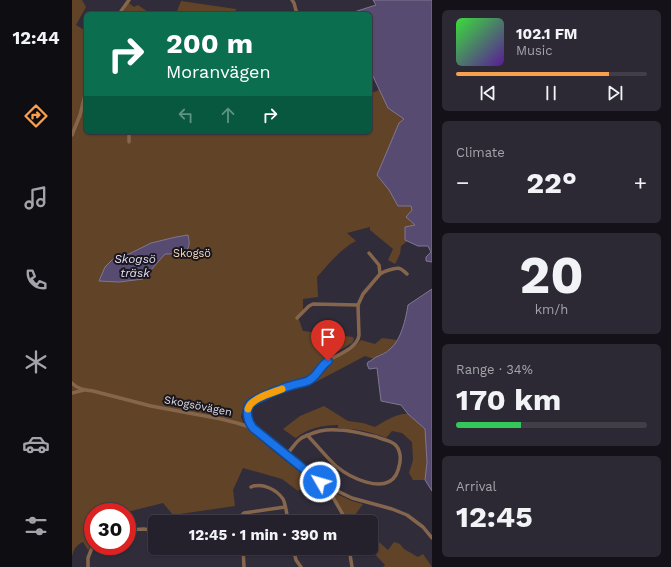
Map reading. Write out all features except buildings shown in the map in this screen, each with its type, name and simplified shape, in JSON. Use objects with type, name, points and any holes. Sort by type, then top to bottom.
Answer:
[{"type":"street","points":[[120,12],[129,0]]},
{"type":"street","points":[[292,0],[297,12]]},
{"type":"street","points":[[72,135],[80,115],[84,99]]},
{"type":"street","points":[[128,134],[129,142]]},
{"type":"street","points":[[369,253],[379,265],[380,274]]},
{"type":"street","points":[[253,428],[250,424],[248,416],[249,408],[252,403],[289,386],[310,380],[324,363],[347,350],[356,342],[359,335],[358,305],[363,294],[380,274],[397,267],[402,269],[407,274]]},
{"type":"street","points":[[297,318],[313,304],[358,305]]},
{"type":"street","name":"Skogsövägen","points":[[72,383],[85,390],[152,406],[238,423],[253,428],[327,487],[352,498],[392,509],[407,515],[423,527],[432,538]]},
{"type":"street","points":[[72,393],[85,390]]},
{"type":"street","points":[[286,455],[298,440],[308,435],[319,431],[339,430],[361,433],[390,442],[396,446],[400,455],[396,474],[390,480],[382,484],[374,484],[359,480],[335,465],[308,435]]},
{"type":"street","points":[[316,478],[324,466]]},
{"type":"street","points":[[251,487],[259,485],[275,492],[282,499],[287,515]]},
{"type":"street","points":[[327,487],[343,515]]},
{"type":"street","points":[[242,515],[244,513],[285,507]]},
{"type":"street","points":[[136,529],[148,530]]},
{"type":"street","points":[[88,567],[89,555]]},
{"type":"street","points":[[243,555],[244,567]]},
{"type":"street","points":[[295,555],[296,560],[301,567]]},
{"type":"street","points":[[350,555],[352,567]]},
{"type":"green space","name":"Skogsö","points":[[72,0],[82,0],[86,7],[76,25],[84,30],[84,134],[372,134],[372,92],[377,91],[432,51],[432,222],[401,246],[400,254],[395,264],[388,260],[393,249],[370,230],[370,227],[347,233],[356,241],[340,252],[317,277],[318,297],[303,299],[303,313],[298,317],[303,331],[353,337],[354,340],[352,343],[326,358],[307,377],[253,397],[246,402],[243,408],[241,417],[245,426],[311,481],[298,491],[282,479],[243,468],[233,490],[235,506],[173,515],[163,503],[136,510],[136,503],[84,503],[84,544],[83,542],[79,544],[72,556]]},
{"type":"green space","points":[[181,1],[236,9],[235,12],[177,12]]},
{"type":"green space","points":[[129,3],[134,7],[138,5],[148,12],[123,12]]},
{"type":"green space","points":[[382,338],[398,340],[391,349],[374,359],[365,356],[314,383],[326,364],[353,348],[361,340],[375,344]]},
{"type":"green space","points":[[324,406],[348,421],[363,423],[375,427],[400,414],[408,414],[425,429],[427,462],[425,480],[413,480],[409,473],[413,460],[412,442],[402,433],[392,431],[386,438],[368,432],[338,428],[338,425],[332,425],[311,429],[296,438],[283,429],[300,416]]},
{"type":"green space","points":[[335,493],[352,501],[363,504],[355,515],[344,515],[333,495]]},
{"type":"green space","points":[[378,541],[388,550],[394,542],[400,544],[404,549],[418,557],[423,554],[432,567],[383,567],[385,565],[376,555],[378,555]]},
{"type":"water","points":[[373,0],[432,0],[432,262],[426,261],[426,257],[431,252],[428,246],[418,246],[405,240],[405,227],[415,225],[406,217],[412,210],[411,206],[398,206],[389,190],[377,175],[399,123],[404,119],[388,108],[372,74],[372,12],[354,12],[376,5]]},
{"type":"water","name":"Skogsö träsk","points":[[188,235],[189,246],[183,254],[165,254],[143,279],[119,282],[99,281],[105,267],[112,260],[129,254],[151,243]]},
{"type":"water","points":[[432,289],[432,491],[425,480],[427,462],[425,429],[408,414],[401,405],[381,401],[377,368],[369,369],[367,364],[376,357],[387,352],[394,345],[400,335],[408,305]]},
{"type":"slow traffic","points":[[248,409],[256,400],[282,389]]},
{"type":"route","points":[[320,482],[253,428],[250,424],[248,412],[250,405],[256,400],[289,386],[310,380],[324,363],[328,361]]}]
